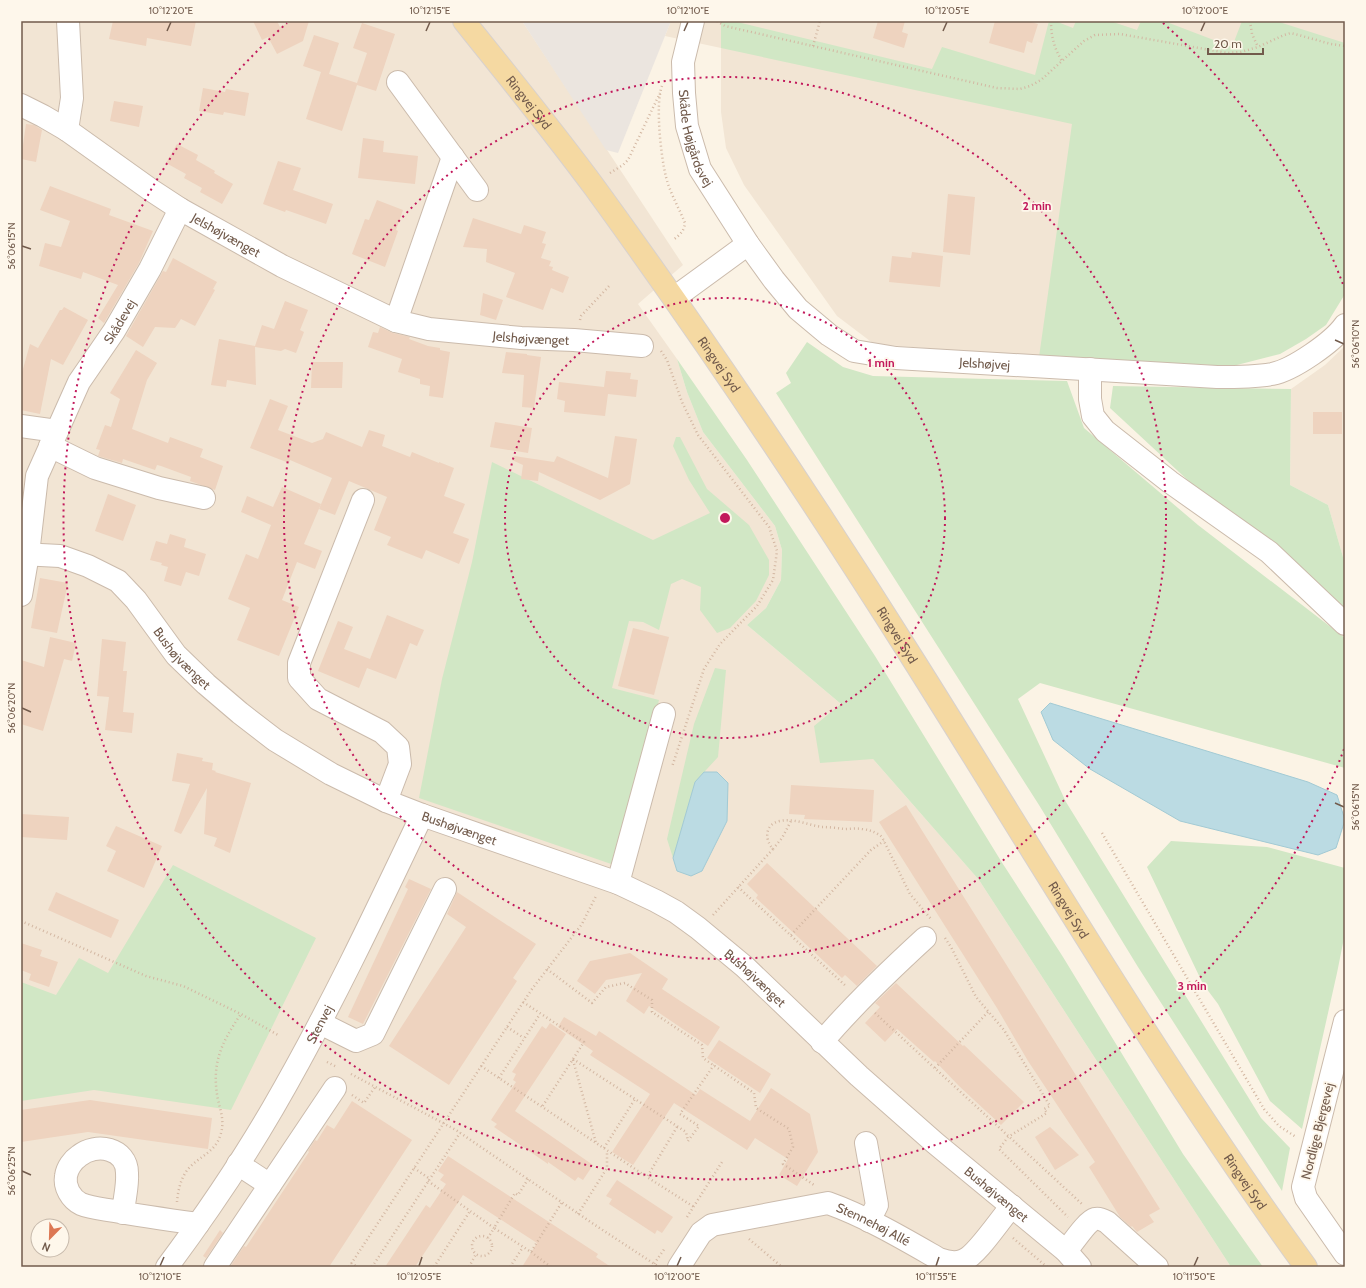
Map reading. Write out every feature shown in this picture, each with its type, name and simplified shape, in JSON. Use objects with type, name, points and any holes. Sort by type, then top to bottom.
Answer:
[{"type":"main road","name":"Ringvej Syd","points":[[464,21],[592,184],[674,298],[906,648],[1132,1010],[1266,1212],[1306,1267]]},
{"type":"street","points":[[67,130],[72,98],[68,21]]},
{"type":"street","name":"Skåde Højgårdsvej","points":[[693,21],[683,62],[687,126],[700,169],[748,244]]},
{"type":"street","points":[[398,82],[477,190]]},
{"type":"street","name":"Jelshøjvænget","points":[[21,105],[67,130],[180,209],[282,266],[396,321],[429,329],[521,338],[574,340],[642,346]]},
{"type":"street","points":[[396,321],[454,157]]},
{"type":"street","name":"Skådevej","points":[[21,595],[24,554],[37,476],[79,382],[114,331],[150,268],[180,209]]},
{"type":"street","points":[[674,298],[748,244]]},
{"type":"street","name":"Jelshøjvej","points":[[748,244],[774,280],[798,309],[829,335],[854,351],[896,358],[1217,377],[1251,377],[1274,374],[1314,354],[1345,325]]},
{"type":"street","points":[[1090,370],[1090,399],[1094,416],[1106,431],[1170,482],[1269,552],[1345,624]]},
{"type":"street","points":[[21,426],[54,439],[95,468],[159,488],[204,498]]},
{"type":"street","points":[[363,500],[299,663],[299,678],[318,699],[382,732],[398,747],[400,764],[386,801]]},
{"type":"street","name":"Bushøjvænget","points":[[24,554],[60,556],[88,566],[118,581],[136,600],[176,655],[240,713],[274,740],[332,774],[386,801],[422,815],[611,880],[656,901],[698,928],[745,967],[822,1042],[924,1134],[1066,1251],[1080,1267]]},
{"type":"street","points":[[611,880],[664,714]]},
{"type":"street","name":"Stenvej","points":[[167,1267],[238,1164],[272,1109],[320,1023],[368,929],[422,815]]},
{"type":"street","points":[[320,1023],[356,1041],[373,1034],[445,889]]},
{"type":"street","points":[[822,1042],[877,982],[934,932]]},
{"type":"street","name":"Nordlige Bjergevej","points":[[1345,1021],[1303,1187],[1306,1198],[1345,1254]]},
{"type":"street","points":[[215,1267],[341,1077]]},
{"type":"street","points":[[866,1143],[878,1205],[868,1221]]},
{"type":"street","points":[[238,1164],[270,1185]]},
{"type":"street","name":"Stennehøj Allé","points":[[679,1267],[701,1233],[712,1225],[828,1203],[894,1234],[939,1259],[952,1262],[964,1260],[971,1256],[1012,1206]]},
{"type":"street","points":[[123,1213],[198,1224]]},
{"type":"street","points":[[1066,1251],[1090,1225],[1107,1222],[1157,1267]]},
{"type":"street","name":"Bushøjvænget","points":[[1066,1251],[1095,1267]]},
{"type":"path","points":[[717,21],[726,26],[997,88],[1009,89],[1020,89],[1041,80],[1084,41],[1095,35],[1120,34],[1227,52],[1241,52],[1291,33],[1331,44],[1345,46]]},
{"type":"path","points":[[813,46],[820,21]]},
{"type":"path","points":[[1051,21],[1053,44],[1062,61]]},
{"type":"path","points":[[1250,21],[1252,34],[1258,46]]},
{"type":"path","points":[[592,184],[623,165],[628,160],[663,85]]},
{"type":"path","points":[[660,92],[660,134],[666,178],[685,222],[681,234],[673,240]]},
{"type":"path","points":[[574,340],[581,316],[611,284]]},
{"type":"path","points":[[670,772],[704,669],[720,644],[757,606],[773,580],[777,551],[769,527],[698,435],[682,402],[671,370]]},
{"type":"path","points":[[713,915],[773,849],[782,838],[791,820]]},
{"type":"path","points":[[773,849],[766,838],[767,832],[771,825],[778,821],[791,820],[842,829],[862,828],[875,832],[882,837],[910,894],[934,932],[951,947],[976,997],[1004,1030],[1050,1106],[1044,1109],[1046,1114],[1008,1137],[999,1150],[1090,1225]]},
{"type":"path","points":[[1102,833],[1264,1109],[1279,1126],[1314,1148]]},
{"type":"path","points":[[791,935],[871,850],[884,841]]},
{"type":"path","points":[[349,1267],[523,1002],[582,924],[595,900],[611,880]]},
{"type":"path","points":[[738,887],[1008,1137],[1090,1225]]},
{"type":"path","points":[[21,921],[146,976],[183,986],[241,1014],[278,1035]]},
{"type":"path","points":[[547,969],[592,1003],[606,987],[626,983],[652,1000],[652,1012],[702,1045],[703,1058],[754,1093],[756,1108],[789,1130],[793,1147],[783,1164],[814,1185],[820,1185]]},
{"type":"path","points":[[523,1002],[584,1042],[542,1107]]},
{"type":"path","points":[[935,1068],[988,1012]]},
{"type":"path","points":[[175,1221],[178,1196],[184,1176],[196,1162],[209,1153],[218,1143],[221,1134],[223,1124],[216,1082],[216,1068],[223,1042],[241,1014]]},
{"type":"path","points":[[498,1078],[540,1014]]},
{"type":"path","points":[[507,1026],[524,1038]]},
{"type":"path","points":[[573,1059],[686,1132],[688,1141],[699,1126],[680,1114],[714,1065]]},
{"type":"path","points":[[573,1059],[596,1143]]},
{"type":"path","points":[[327,1062],[341,1077],[375,1087],[460,1133],[653,1265],[659,1267]]},
{"type":"path","points":[[481,1066],[694,1207]]},
{"type":"path","points":[[341,1077],[343,1089],[364,1103],[375,1087]]},
{"type":"path","points":[[604,1148],[634,1099]]},
{"type":"path","points":[[647,1176],[677,1127]]},
{"type":"path","points":[[372,1267],[460,1133]]},
{"type":"path","points":[[578,1214],[607,1168],[607,1150]]},
{"type":"path","points":[[685,1220],[722,1162]]},
{"type":"path","points":[[414,1168],[470,1211],[551,1267]]},
{"type":"path","points":[[488,1238],[515,1193],[518,1195],[528,1179]]},
{"type":"path","points":[[531,1252],[562,1202]]},
{"type":"path","points":[[434,1267],[470,1211]]},
{"type":"path","points":[[728,1221],[782,1267]]},
{"type":"path","points":[[997,1225],[1047,1267]]},
{"type":"path","points":[[482,1236],[488,1238],[492,1247],[489,1253],[483,1256],[476,1254],[472,1249],[472,1243],[474,1240],[482,1236]]},
{"type":"path","points":[[653,1265],[667,1245]]},
{"type":"path","points":[[510,1267],[523,1247]]},
{"type":"path","points":[[469,1267],[476,1254]]},
{"type":"path","points":[[351,1263],[358,1267]]},
{"type":"shaded area","points":[[21,21],[522,21],[683,265],[638,304],[677,359],[687,392],[703,432],[775,526],[782,550],[781,580],[766,608],[747,625],[841,704],[873,759],[979,880],[1231,1267],[21,1267]]},
{"type":"shaded area","points":[[522,21],[671,21],[618,153],[606,150]]},
{"type":"shaded area","points":[[671,21],[1345,21],[1345,185],[1039,357],[874,344],[837,316],[744,185],[726,148],[721,112],[721,48],[665,36]]},
{"type":"shaded area","points":[[1345,346],[1345,564],[1328,505],[1290,485],[1291,389],[1325,365]]},
{"type":"green space","points":[[721,21],[733,21],[932,69],[942,47],[1035,75],[1049,21],[1055,21],[1073,28],[1076,21],[1110,21],[1137,30],[1141,21],[1164,21],[1232,47],[1242,21],[1276,21],[1345,43],[1345,294],[1326,325],[1306,339],[1280,354],[1233,366],[1039,357],[1072,124],[721,48]]},
{"type":"green space","points":[[807,342],[843,367],[873,376],[1067,381],[1084,428],[1198,525],[1345,638],[1345,768],[1040,683],[1018,699],[1066,802],[1261,1118],[1290,1148],[1282,1191],[1138,967],[1039,805],[776,393],[791,383],[786,373]]},
{"type":"green space","points":[[677,359],[747,460],[875,656],[1001,861],[1063,957],[1183,1154],[1263,1267],[1231,1267],[979,880],[873,759],[820,763],[814,726],[841,704],[747,625],[766,608],[781,580],[782,550],[775,526],[703,432],[687,392]]},
{"type":"green space","points":[[1113,386],[1291,389],[1290,485],[1328,505],[1345,564],[1345,610],[1193,485],[1110,408]]},
{"type":"green space","points":[[676,437],[680,437],[707,489],[749,525],[769,560],[769,575],[756,601],[730,628],[717,633],[700,610],[701,587],[682,579],[671,584],[659,630],[643,622],[629,621],[612,688],[659,700],[626,836],[617,866],[419,798],[442,679],[472,562],[492,462],[653,540],[710,513],[689,480],[673,446]]},
{"type":"green space","points":[[715,668],[726,670],[718,757],[695,782],[673,858],[667,839],[694,724]]},
{"type":"green space","points":[[1171,841],[1267,847],[1345,868],[1345,933],[1302,1129],[1270,1101],[1218,1004],[1203,984],[1147,867]]},
{"type":"green space","points":[[173,865],[316,938],[231,1110],[94,1090],[21,1101],[21,982],[56,995],[79,958],[108,973]]},
{"type":"water","points":[[1050,703],[1308,782],[1337,795],[1345,820],[1336,848],[1318,855],[1180,821],[1090,769],[1053,740],[1041,712]]},
{"type":"water","points":[[704,772],[717,772],[728,783],[727,821],[702,871],[691,876],[677,871],[673,858],[695,782]]},
{"type":"building","points":[[113,21],[196,21],[191,46],[147,38],[146,46],[109,39]]},
{"type":"building","points":[[253,21],[277,21],[280,27],[292,21],[309,21],[303,41],[277,54],[268,37],[262,40]]},
{"type":"building","points":[[878,21],[905,21],[902,32],[908,34],[904,48],[873,38]]},
{"type":"building","points":[[995,21],[1028,21],[1038,24],[1032,43],[1027,41],[1024,53],[989,43]]},
{"type":"building","points":[[362,23],[395,34],[376,91],[357,85],[342,131],[306,119],[321,72],[303,66],[314,35],[339,43],[329,74],[357,83],[367,53],[353,48]]},
{"type":"building","points":[[203,88],[225,92],[226,89],[249,93],[245,116],[224,112],[223,115],[199,111]]},
{"type":"building","points":[[114,101],[143,106],[139,127],[110,121]]},
{"type":"building","points":[[26,124],[34,125],[42,130],[36,162],[21,159]]},
{"type":"building","points":[[363,138],[384,141],[383,152],[418,156],[415,184],[358,178]]},
{"type":"building","points":[[177,144],[198,155],[196,160],[233,184],[222,204],[200,192],[202,188],[184,178],[186,174],[166,163]]},
{"type":"building","points":[[278,161],[301,168],[293,190],[333,204],[326,224],[286,210],[285,212],[263,204]]},
{"type":"building","points":[[50,186],[111,209],[109,215],[153,231],[139,263],[104,323],[98,318],[118,285],[83,272],[81,279],[39,266],[45,243],[61,247],[70,221],[40,210]]},
{"type":"building","points":[[948,194],[975,197],[970,255],[943,252]]},
{"type":"building","points":[[377,200],[403,210],[396,230],[398,231],[385,267],[352,254],[365,219],[369,220]]},
{"type":"building","points":[[473,218],[521,234],[524,225],[546,232],[542,243],[546,244],[541,258],[551,261],[549,266],[553,267],[552,270],[569,277],[563,293],[551,288],[543,310],[506,297],[515,273],[486,262],[487,249],[463,247]]},
{"type":"building","points":[[912,252],[943,256],[940,287],[889,282],[892,256],[911,258]]},
{"type":"building","points":[[173,258],[217,282],[213,289],[215,290],[195,326],[181,319],[175,328],[155,327],[143,347],[126,336],[163,271],[166,272]]},
{"type":"building","points":[[483,293],[503,300],[496,320],[480,315]]},
{"type":"building","points":[[285,301],[308,310],[300,330],[304,332],[296,353],[285,349],[281,351],[255,347],[256,385],[227,380],[226,387],[211,385],[219,339],[255,346],[262,325],[274,329]]},
{"type":"building","points":[[64,307],[88,320],[63,365],[51,359],[40,414],[21,410],[21,376],[30,344],[38,348],[60,310]]},
{"type":"building","points":[[380,327],[393,333],[410,337],[409,339],[428,346],[440,348],[440,350],[450,352],[443,398],[429,396],[430,386],[420,384],[420,379],[398,372],[402,359],[368,347],[373,332],[378,333]]},
{"type":"building","points":[[136,350],[157,363],[147,380],[132,429],[168,443],[170,437],[203,449],[200,457],[223,466],[215,490],[190,481],[191,477],[161,466],[157,465],[155,470],[123,459],[122,463],[98,456],[100,450],[96,449],[105,425],[111,427],[120,399],[110,393]]},
{"type":"building","points":[[506,352],[541,357],[534,408],[522,407],[524,375],[502,373]]},
{"type":"building","points":[[312,362],[343,362],[342,388],[311,388]]},
{"type":"building","points":[[606,371],[631,373],[630,379],[638,380],[636,397],[608,394],[605,416],[564,412],[565,401],[557,399],[559,382],[604,387]]},
{"type":"building","points":[[270,399],[288,406],[278,430],[312,443],[323,439],[326,432],[362,447],[369,430],[385,435],[382,446],[410,457],[412,452],[454,468],[444,496],[465,504],[453,533],[469,539],[459,564],[426,550],[422,559],[387,545],[391,537],[374,530],[387,497],[349,481],[335,515],[319,509],[332,478],[290,460],[289,463],[250,448]]},
{"type":"building","points":[[1313,412],[1342,412],[1342,434],[1313,434]]},
{"type":"building","points":[[495,422],[532,428],[528,453],[490,447]]},
{"type":"building","points":[[615,436],[637,439],[630,484],[600,500],[539,472],[538,481],[521,479],[523,465],[512,460],[514,456],[554,462],[557,456],[608,478]]},
{"type":"building","points":[[282,487],[321,504],[304,544],[322,551],[315,569],[297,562],[282,600],[299,607],[279,656],[237,640],[250,608],[228,599],[246,554],[258,559],[271,525],[241,512],[247,496],[273,507]]},
{"type":"building","points":[[108,494],[136,505],[123,541],[95,531]]},
{"type":"building","points":[[170,534],[186,539],[184,547],[206,554],[199,576],[186,572],[181,586],[164,581],[168,567],[161,565],[162,563],[150,560],[156,541],[167,544]]},
{"type":"building","points":[[40,578],[68,583],[57,633],[31,628]]},
{"type":"building","points":[[387,615],[424,630],[417,646],[410,643],[396,679],[367,668],[359,688],[318,671],[338,621],[353,627],[344,649],[370,659]]},
{"type":"building","points":[[633,628],[669,637],[654,695],[618,686]]},
{"type":"building","points":[[50,637],[76,643],[72,661],[64,659],[43,731],[21,724],[21,660],[44,667]]},
{"type":"building","points":[[102,639],[126,642],[123,671],[127,671],[123,712],[134,713],[132,733],[105,730],[109,697],[97,696]]},
{"type":"building","points":[[177,753],[203,758],[202,761],[213,763],[212,770],[216,771],[215,772],[251,783],[230,853],[214,846],[217,838],[204,834],[207,788],[181,834],[174,831],[190,784],[172,781]]},
{"type":"building","points":[[791,785],[874,790],[872,822],[804,819],[805,815],[789,814]]},
{"type":"building","points":[[906,805],[1160,1209],[1149,1215],[1154,1222],[1137,1232],[1120,1217],[1089,1167],[1095,1162],[1028,1061],[997,1008],[879,822]]},
{"type":"building","points":[[21,814],[69,817],[67,840],[21,837]]},
{"type":"building","points":[[116,826],[162,846],[144,888],[107,871],[116,851],[106,846]]},
{"type":"building","points":[[767,863],[877,966],[857,986],[845,975],[842,978],[756,898],[758,895],[747,884]]},
{"type":"building","points":[[409,879],[431,889],[363,1024],[348,1017],[408,889],[405,887]]},
{"type":"building","points":[[56,892],[119,920],[111,938],[48,910]]},
{"type":"building","points":[[457,892],[536,944],[513,978],[517,981],[449,1085],[389,1046],[466,927],[447,914]]},
{"type":"building","points":[[21,943],[42,950],[40,956],[58,962],[49,987],[29,980],[31,974],[21,970]]},
{"type":"building","points":[[630,953],[668,979],[662,989],[720,1027],[708,1046],[649,1006],[644,1014],[626,1001],[642,973],[606,980],[595,994],[577,981],[590,961]]},
{"type":"building","points":[[896,983],[1024,1102],[1001,1125],[959,1086],[935,1061],[934,1062],[897,1029],[885,1042],[865,1023],[880,1007],[875,1003]]},
{"type":"building","points":[[564,1017],[596,1036],[599,1031],[696,1095],[700,1089],[750,1121],[771,1088],[810,1114],[818,1152],[797,1186],[779,1175],[788,1159],[755,1138],[747,1150],[674,1103],[633,1165],[612,1152],[650,1094],[590,1055],[593,1051],[558,1027]]},
{"type":"building","points":[[550,1023],[566,1034],[515,1111],[593,1165],[583,1180],[578,1177],[575,1181],[548,1162],[548,1164],[494,1127],[497,1124],[491,1120],[516,1082],[513,1080],[516,1074],[512,1072],[542,1026],[546,1029]]},
{"type":"building","points":[[719,1040],[771,1074],[760,1093],[707,1058]]},
{"type":"building","points":[[90,1100],[212,1118],[208,1149],[88,1132],[21,1142],[21,1110]]},
{"type":"building","points":[[352,1101],[412,1140],[329,1267],[230,1267],[244,1246],[246,1247],[309,1152],[308,1151],[315,1140],[317,1141],[327,1125],[334,1129]]},
{"type":"building","points":[[1050,1127],[1079,1155],[1055,1170],[1035,1137]]},
{"type":"building","points":[[448,1156],[598,1254],[596,1257],[611,1267],[522,1267],[537,1243],[463,1195],[415,1267],[385,1267],[426,1205],[430,1208],[446,1184],[440,1180],[444,1175],[438,1171]]},
{"type":"building","points":[[617,1180],[673,1217],[662,1233],[657,1230],[655,1234],[609,1204],[612,1199],[606,1196]]},
{"type":"building","points":[[220,1230],[223,1233],[206,1258],[203,1256]]}]
